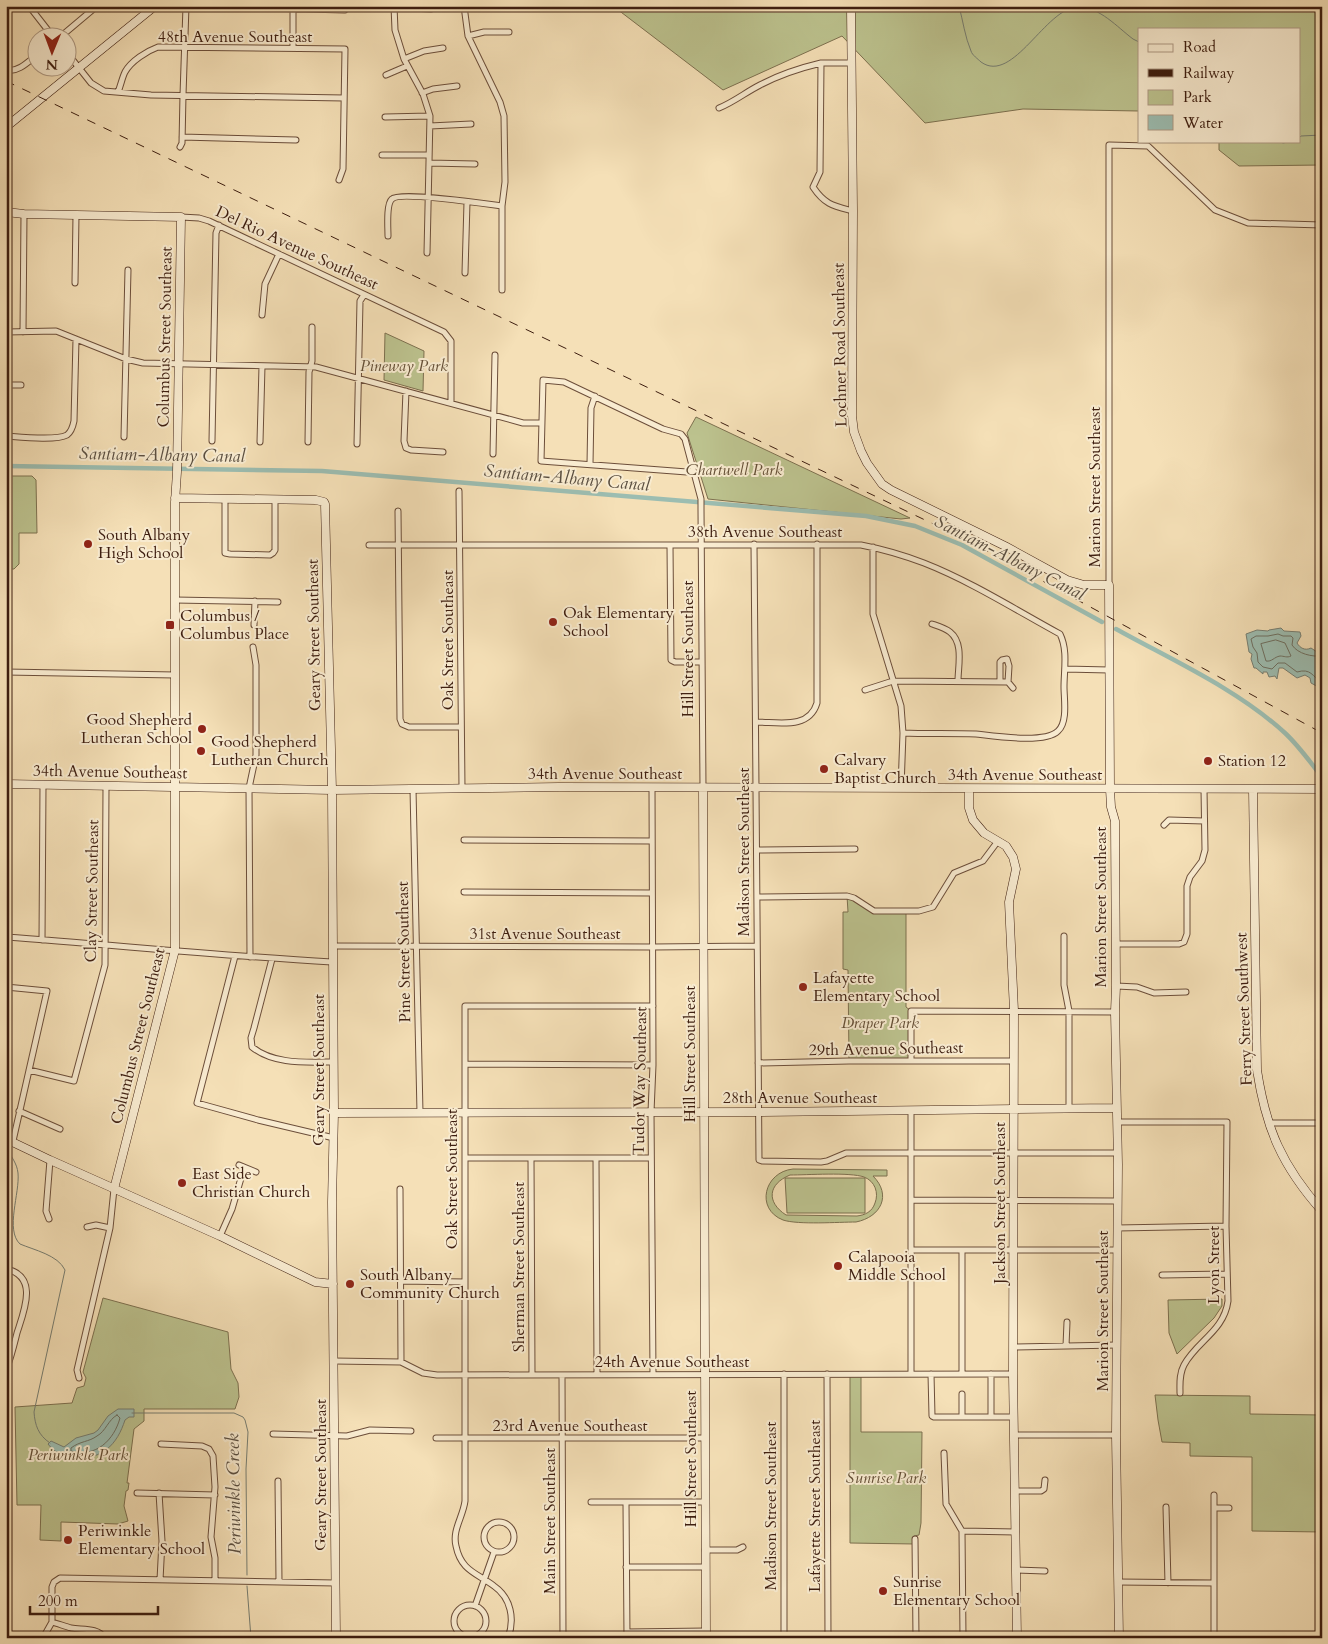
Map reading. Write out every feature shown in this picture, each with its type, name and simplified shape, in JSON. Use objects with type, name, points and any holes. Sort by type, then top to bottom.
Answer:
[{"type":"street","points":[[71,28],[98,6]]},
{"type":"street","points":[[6,127],[155,6]]},
{"type":"street","points":[[180,147],[182,137],[186,6]]},
{"type":"street","points":[[264,6],[266,8],[345,10]]},
{"type":"street","points":[[427,253],[430,116],[422,93],[404,59],[395,30],[394,6],[431,9]]},
{"type":"street","points":[[464,6],[468,36],[500,102],[504,116],[502,290]]},
{"type":"street","name":"Lochner Road Southeast","points":[[852,6],[852,416],[857,441],[867,463],[882,484],[891,490],[1006,546],[1067,580],[1084,585],[1109,586]]},
{"type":"street","points":[[32,7],[47,28]]},
{"type":"street","points":[[293,9],[293,48]]},
{"type":"street","points":[[468,36],[484,32],[508,32]]},
{"type":"street","name":"48th Avenue Southeast","points":[[118,92],[128,67],[149,51],[158,47],[345,49],[344,98]]},
{"type":"street","points":[[404,59],[424,51],[443,48]]},
{"type":"street","points":[[6,70],[10,71],[28,61]]},
{"type":"street","points":[[719,108],[730,104],[760,85],[804,66],[820,63],[852,63]]},
{"type":"street","points":[[820,63],[820,172],[812,187],[820,198],[831,205],[853,210]]},
{"type":"street","points":[[78,66],[92,84],[104,91],[183,95],[344,98],[343,169],[339,180]]},
{"type":"street","points":[[386,75],[407,66]]},
{"type":"street","points":[[422,93],[433,89],[456,86]]},
{"type":"street","points":[[385,117],[430,116]]},
{"type":"street","points":[[430,126],[471,124]]},
{"type":"street","points":[[182,137],[296,140]]},
{"type":"street","name":"Marion Street Southeast","points":[[1119,1638],[1116,1434],[1118,1153],[1115,1012],[1115,821],[1111,807],[1110,789],[1109,670],[1109,145],[1148,146],[1215,210],[1248,223],[1322,225]]},
{"type":"street","points":[[382,155],[429,155]]},
{"type":"street","points":[[428,163],[474,164]]},
{"type":"street","points":[[388,236],[388,207],[393,197],[427,197],[502,206]]},
{"type":"street","points":[[465,273],[467,202]]},
{"type":"street","name":"Del Rio Avenue Southeast","points":[[6,212],[200,218],[219,226],[444,332],[451,341],[452,350],[450,403]]},
{"type":"street","points":[[23,332],[24,214]]},
{"type":"street","points":[[75,283],[76,215]]},
{"type":"street","name":"Columbus Street Southeast","points":[[79,1378],[77,1370],[110,1228],[114,1189],[175,950],[175,498],[181,217]]},
{"type":"street","points":[[212,441],[216,233],[219,226]]},
{"type":"street","points":[[262,315],[265,284],[278,254]]},
{"type":"street","points":[[124,437],[128,270]]},
{"type":"street","points":[[357,444],[360,301],[364,295]]},
{"type":"street","points":[[308,442],[312,327]]},
{"type":"street","points":[[6,332],[56,332],[126,359],[143,363],[316,367],[494,415],[523,422],[542,423],[541,461],[693,471]]},
{"type":"street","points":[[6,436],[54,438],[68,434],[71,431],[74,421],[76,339]]},
{"type":"street","points":[[493,454],[495,355]]},
{"type":"street","points":[[260,442],[262,366]]},
{"type":"street","name":"Hill Street Southeast","points":[[542,423],[543,380],[564,382],[663,428],[681,434],[685,438],[701,498],[706,1634]]},
{"type":"street","points":[[6,385],[22,385]]},
{"type":"street","points":[[406,391],[404,440],[406,448],[443,452]]},
{"type":"street","points":[[590,464],[592,408],[595,396]]},
{"type":"street","name":"Oak Street Southeast","points":[[459,491],[462,788]]},
{"type":"street","points":[[175,498],[225,499],[275,500],[275,550],[273,553],[270,555],[225,553],[225,499]]},
{"type":"street","name":"Geary Street Southeast","points":[[275,500],[324,502],[332,790],[334,1113],[332,1202],[336,1638]]},
{"type":"street","points":[[398,511],[400,719],[402,724],[410,727],[461,727]]},
{"type":"street","name":"Madison Street Southeast","points":[[754,544],[759,1160],[762,1162],[821,1162],[846,1153],[912,1152]]},
{"type":"street","points":[[756,722],[796,722],[810,717],[815,711],[817,703],[817,544]]},
{"type":"street","name":"38th Avenue Southeast","points":[[369,545],[861,545],[904,555],[947,573],[1060,634],[1063,640],[1065,669]]},
{"type":"street","points":[[670,545],[671,660],[676,662],[702,662]]},
{"type":"street","points":[[873,548],[873,614],[901,706],[903,734],[901,788]]},
{"type":"street","points":[[175,600],[278,602]]},
{"type":"street","points":[[254,625],[255,602]]},
{"type":"street","points":[[932,624],[950,632],[956,640],[959,650],[958,681]]},
{"type":"street","points":[[250,957],[248,788],[256,755],[256,665],[253,647]]},
{"type":"street","points":[[1000,682],[1000,662],[1004,659],[1009,662],[1008,682],[1013,688]]},
{"type":"street","points":[[903,734],[977,734],[993,737],[1042,738],[1050,736],[1060,730],[1064,721],[1065,669],[1109,670]]},
{"type":"street","points":[[6,672],[175,675]]},
{"type":"street","points":[[865,690],[893,682],[1008,682]]},
{"type":"street","name":"34th Avenue Southeast","points":[[6,784],[332,790],[559,787],[1322,789]]},
{"type":"street","points":[[42,940],[43,785]]},
{"type":"street","name":"Clay Street Southeast","points":[[29,1070],[74,1081],[105,965],[106,787]]},
{"type":"street","name":"Tudor Way Southeast","points":[[652,788],[652,1374]]},
{"type":"street","name":"Pine Street Southeast","points":[[413,789],[420,1113]]},
{"type":"street","name":"Jackson Street Southeast","points":[[969,789],[969,808],[972,820],[984,833],[1006,846],[1011,852],[1016,869],[1009,902],[1014,1011],[1013,1374],[1017,1638]]},
{"type":"street","points":[[1116,944],[1179,944],[1184,942],[1187,934],[1187,886],[1190,877],[1202,862],[1205,850],[1204,789]]},
{"type":"street","name":"Ferry Street Southwest","points":[[1253,789],[1257,1070],[1262,1100],[1282,1157],[1305,1191],[1322,1211]]},
{"type":"street","points":[[1164,825],[1170,820],[1204,821]]},
{"type":"street","points":[[464,840],[652,841]]},
{"type":"street","points":[[757,897],[848,896],[874,911],[919,911],[934,907],[954,874],[983,861],[998,841]]},
{"type":"street","points":[[757,850],[855,850]]},
{"type":"street","points":[[464,892],[652,893]]},
{"type":"street","points":[[1064,936],[1064,985],[1069,1011],[1068,1108]]},
{"type":"street","points":[[6,937],[272,959],[332,962]]},
{"type":"street","name":"31st Avenue Southeast","points":[[333,946],[757,946]]},
{"type":"street","points":[[235,956],[197,1103],[334,1138]]},
{"type":"street","points":[[272,959],[251,1038],[252,1047],[257,1052],[289,1061],[333,1062]]},
{"type":"street","points":[[1116,986],[1137,987],[1154,993],[1186,992]]},
{"type":"street","points":[[6,987],[47,991],[29,1070],[10,1140],[50,1160],[220,1236],[315,1282],[333,1284]]},
{"type":"street","name":"Oak Street Southeast","points":[[508,1638],[511,1614],[501,1592],[494,1585],[469,1570],[462,1562],[455,1544],[455,1532],[464,1510],[465,1501],[465,1006],[653,1006]]},
{"type":"street","points":[[911,1060],[911,1011],[1115,1012]]},
{"type":"street","name":"29th Avenue Southeast","points":[[758,1063],[1014,1060]]},
{"type":"street","points":[[465,1064],[653,1065]]},
{"type":"street","name":"28th Avenue Southeast","points":[[334,1113],[758,1112],[1116,1108]]},
{"type":"street","points":[[19,1110],[60,1129]]},
{"type":"street","points":[[911,1111],[911,1374]]},
{"type":"street","name":"Lyon Street","points":[[1117,1122],[1227,1122],[1226,1226],[1228,1302],[1222,1321],[1183,1366],[1180,1393]]},
{"type":"street","points":[[1269,1123],[1322,1123]]},
{"type":"street","points":[[912,1152],[1118,1153]]},
{"type":"street","points":[[465,1158],[651,1158]]},
{"type":"street","points":[[596,1158],[597,1374]]},
{"type":"street","name":"Sherman Street Southeast","points":[[531,1159],[532,1375]]},
{"type":"street","points":[[49,1219],[46,1211],[50,1160]]},
{"type":"street","points":[[220,1236],[232,1208],[242,1167],[256,1172]]},
{"type":"street","points":[[400,1189],[401,1362]]},
{"type":"street","points":[[911,1200],[1117,1201]]},
{"type":"street","points":[[87,1226],[96,1225],[110,1228]]},
{"type":"street","points":[[1117,1228],[1226,1226]]},
{"type":"street","points":[[911,1250],[1117,1250]]},
{"type":"street","points":[[962,1250],[962,1374]]},
{"type":"street","points":[[6,1269],[20,1276],[25,1284],[27,1301],[6,1370]]},
{"type":"street","points":[[1162,1275],[1227,1274]]},
{"type":"street","points":[[401,1281],[465,1282]]},
{"type":"street","points":[[1066,1346],[1067,1322]]},
{"type":"street","points":[[1014,1347],[1117,1345]]},
{"type":"street","name":"24th Avenue Southeast","points":[[334,1361],[401,1362],[423,1373],[465,1375],[1013,1374]]},
{"type":"street","name":"Madison Street Southeast","points":[[784,1374],[784,1638]]},
{"type":"street","name":"Lafayette Street Southeast","points":[[827,1374],[828,1638]]},
{"type":"street","points":[[932,1374],[932,1416],[1014,1417]]},
{"type":"street","points":[[991,1374],[992,1417]]},
{"type":"street","name":"Main Street Southeast","points":[[562,1375],[563,1638]]},
{"type":"street","points":[[962,1394],[962,1417]]},
{"type":"street","points":[[273,1434],[348,1436],[370,1430],[411,1430]]},
{"type":"street","points":[[1014,1435],[1116,1434]]},
{"type":"street","name":"23rd Avenue Southeast","points":[[436,1438],[705,1438]]},
{"type":"street","points":[[162,1444],[202,1446],[209,1449],[213,1456],[215,1463],[215,1495],[211,1537],[215,1558],[215,1580]]},
{"type":"street","points":[[944,1453],[946,1504],[962,1531],[963,1638]]},
{"type":"street","points":[[1015,1491],[1041,1491],[1044,1489],[1045,1480]]},
{"type":"street","points":[[278,1481],[278,1582]]},
{"type":"street","points":[[136,1493],[215,1495]]},
{"type":"street","points":[[159,1494],[162,1541],[160,1580]]},
{"type":"street","points":[[1214,1495],[1214,1638]]},
{"type":"street","points":[[591,1502],[704,1502]]},
{"type":"street","points":[[626,1503],[626,1635],[706,1634]]},
{"type":"street","points":[[1166,1507],[1168,1583]]},
{"type":"street","points":[[1214,1508],[1229,1508]]},
{"type":"street","points":[[505,1523],[514,1531],[514,1543],[506,1551],[494,1552],[485,1543],[485,1532],[493,1524],[505,1523]]},
{"type":"street","points":[[962,1531],[1016,1532]]},
{"type":"street","points":[[915,1539],[916,1638]]},
{"type":"street","points":[[705,1550],[737,1550],[743,1547]]},
{"type":"street","points":[[475,1606],[494,1552]]},
{"type":"street","points":[[626,1568],[706,1567]]},
{"type":"street","points":[[1016,1570],[1045,1571]]},
{"type":"street","points":[[43,1638],[52,1622],[52,1587],[57,1579],[335,1583]]},
{"type":"street","points":[[1118,1582],[1214,1583]]},
{"type":"street","points":[[464,1606],[475,1606],[485,1615],[486,1622],[484,1628],[481,1633],[475,1636],[463,1635],[458,1632],[455,1626],[455,1614],[464,1606]]},
{"type":"street","points":[[52,1622],[105,1634]]},
{"type":"green space","points":[[613,6],[1322,6],[1322,165],[1239,166],[1219,150],[1219,142],[1300,142],[1300,28],[1138,28],[1138,111],[1023,109],[925,123],[842,36],[723,90]]},
{"type":"green space","name":"Pineway Park","points":[[385,333],[424,351],[423,391],[384,380]]},
{"type":"green space","name":"Chartwell Park","points":[[696,417],[910,518],[901,519],[708,499],[687,433]]},
{"type":"green space","points":[[6,476],[32,476],[36,480],[37,533],[19,533],[19,564],[14,569],[6,569]]},
{"type":"green space","name":"Draper Park","points":[[847,896],[874,911],[906,912],[906,1007],[911,1011],[911,1060],[849,1061],[848,970],[843,969],[843,912],[848,912]]},
{"type":"green space","points":[[793,1169],[887,1170],[887,1176],[873,1176],[879,1183],[883,1198],[877,1210],[865,1219],[856,1222],[790,1222],[774,1215],[766,1200],[770,1184],[775,1177]],"holes":[[[839,1174],[864,1177],[871,1181],[875,1188],[877,1195],[875,1203],[868,1213],[857,1216],[786,1215],[775,1205],[772,1194],[777,1183],[790,1175]]]},
{"type":"green space","points":[[785,1178],[865,1178],[865,1213],[787,1213]]},
{"type":"green space","name":"Periwinkle Park","points":[[103,1298],[228,1332],[231,1369],[238,1383],[239,1397],[235,1409],[144,1409],[144,1421],[134,1429],[127,1483],[129,1483],[124,1506],[128,1521],[118,1524],[61,1522],[61,1541],[40,1540],[41,1505],[17,1505],[15,1407],[72,1403],[77,1388],[84,1386],[86,1378],[83,1372]]},
{"type":"green space","points":[[1222,1299],[1222,1306],[1214,1318],[1177,1354],[1169,1333],[1168,1300]]},
{"type":"green space","name":"Sunrise Park","points":[[850,1374],[861,1374],[861,1432],[922,1432],[921,1523],[919,1535],[914,1536],[915,1544],[850,1543]]},
{"type":"green space","points":[[1155,1395],[1250,1396],[1250,1414],[1322,1415],[1322,1532],[1252,1531],[1252,1457],[1190,1456],[1190,1443],[1162,1442]]},
{"type":"water","points":[[1281,628],[1284,631],[1300,632],[1301,636],[1297,643],[1303,648],[1311,648],[1317,652],[1322,650],[1322,689],[1311,683],[1310,678],[1305,675],[1297,678],[1283,668],[1279,668],[1277,679],[1275,676],[1269,677],[1267,672],[1263,672],[1263,674],[1254,668],[1246,634],[1257,630],[1268,631]]},
{"type":"water","points":[[118,1409],[134,1409],[134,1417],[129,1417],[125,1420],[120,1433],[110,1447],[99,1454],[84,1458],[67,1457],[53,1450],[48,1444],[51,1441],[64,1447],[76,1438],[94,1433],[108,1416]]},
{"type":"waterway","points":[[959,6],[972,52],[981,62],[993,66],[1005,63],[1017,55],[1054,19],[1066,10],[1078,7],[1094,10],[1101,14],[1138,42]]},
{"type":"waterway","points":[[1300,137],[1322,135]]},
{"type":"waterway","points":[[1281,142],[1288,142]]},
{"type":"waterway","name":"Santiam-Albany Canal","points":[[6,466],[322,471],[866,516],[915,526],[962,545],[1102,622]]},
{"type":"waterway","name":"Santiam-Albany Canal","points":[[1116,629],[1204,676],[1266,717],[1290,738],[1322,777]]},
{"type":"waterway","name":"Periwinkle Creek","points":[[7,1148],[18,1173],[13,1221],[16,1238],[20,1244],[57,1260],[65,1270],[34,1412],[38,1429],[50,1443]]},
{"type":"waterway","name":"Periwinkle Creek","points":[[132,1413],[234,1413],[243,1417],[248,1432],[246,1469],[247,1575]]},
{"type":"waterway","name":"Periwinkle Creek","points":[[247,1586],[251,1638]]},
{"type":"railway","points":[[6,81],[969,541],[1322,733]]},
{"type":"place","name":"South Albany High School","points":[[88,544]]},
{"type":"place","name":"Oak Elementary School","points":[[553,622]]},
{"type":"place","name":"Columbus / Columbus Place","points":[[170,625]]},
{"type":"place","name":"Good Shepherd Lutheran School","points":[[202,729]]},
{"type":"place","name":"Good Shepherd Lutheran Church","points":[[201,751]]},
{"type":"place","name":"Station 12","points":[[1208,761]]},
{"type":"place","name":"Calvary Baptist Church","points":[[824,769]]},
{"type":"place","name":"Lafayette Elementary School","points":[[803,987]]},
{"type":"place","name":"East Side Christian Church","points":[[182,1183]]},
{"type":"place","name":"Calapooia Middle School","points":[[838,1266]]},
{"type":"place","name":"South Albany Community Church","points":[[350,1284]]},
{"type":"place","name":"Periwinkle Elementary School","points":[[68,1540]]},
{"type":"place","name":"Sunrise Elementary School","points":[[883,1591]]}]
